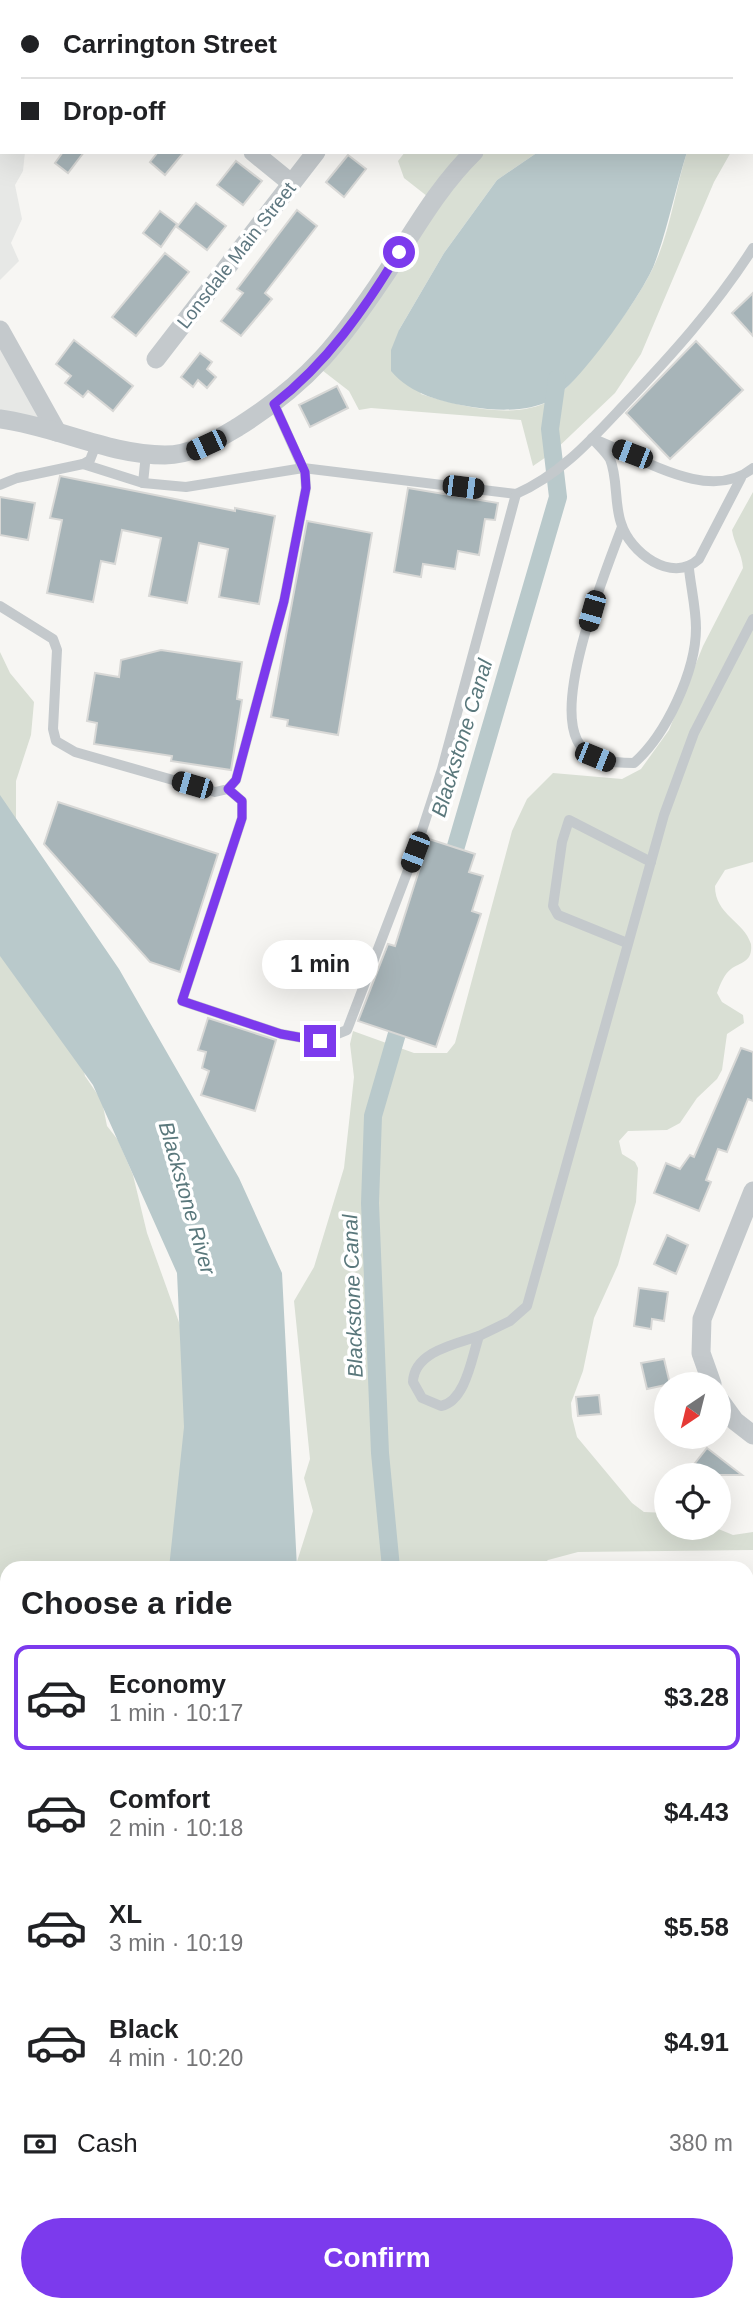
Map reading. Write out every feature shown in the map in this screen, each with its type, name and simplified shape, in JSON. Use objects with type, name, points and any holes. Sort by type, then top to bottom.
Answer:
[{"type":"street","points":[[255,154],[291,183]]},
{"type":"street","name":"Lonsdale Main Street","points":[[156,359],[314,154]]},
{"type":"street","points":[[0,419],[146,454],[167,455],[192,451],[219,439],[296,387],[335,347],[447,181],[472,154]]},
{"type":"street","points":[[0,330],[57,432]]},
{"type":"street","points":[[708,1372],[701,1353],[702,1319],[753,1191]]},
{"type":"street","points":[[732,1417],[753,1436]]},
{"type":"lane","points":[[83,464],[143,482],[186,487],[303,468],[516,494],[543,483],[592,438],[703,319],[753,248]]},
{"type":"lane","points":[[0,606],[53,639],[57,650],[53,729],[56,741],[87,756],[215,792],[228,789],[236,780],[284,601],[306,488],[303,468],[274,404]]},
{"type":"lane","points":[[592,438],[682,476],[722,483],[741,478]]},
{"type":"lane","points":[[592,438],[610,458],[622,527],[575,668],[573,726],[578,742],[595,757],[608,762],[634,763],[656,740],[668,716],[685,681],[696,630],[689,569],[706,547],[741,478],[753,468]]},
{"type":"lane","points":[[0,485],[17,478],[83,464],[90,460],[97,442]]},
{"type":"lane","points":[[143,482],[146,454]]},
{"type":"lane","points":[[228,789],[242,801],[242,818],[182,1001],[281,1034],[320,1041],[347,1030],[415,852],[442,769],[516,494]]},
{"type":"lane","points":[[622,527],[646,557],[672,570],[689,569]]},
{"type":"lane","points":[[479,1336],[466,1376],[451,1402],[441,1406],[422,1398],[414,1382],[418,1366],[438,1351],[510,1321],[527,1306],[651,862],[694,733],[753,619]]},
{"type":"lane","points":[[627,943],[558,915],[553,906],[562,842],[569,820],[651,862]]},
{"type":"shaded area","points":[[0,154],[25,154],[23,171],[15,185],[22,219],[11,243],[19,261],[0,280]]},
{"type":"shaded area","points":[[403,154],[535,154],[497,180],[444,253],[399,330],[421,394],[469,407],[520,410],[556,397],[576,377],[623,318],[658,256],[686,154],[730,154],[714,182],[641,354],[615,393],[552,453],[533,466],[521,420],[371,408],[359,410],[349,391],[318,367],[432,200],[404,178],[398,161]]},
{"type":"shaded area","points":[[0,338],[51,423],[0,419]]},
{"type":"shaded area","points":[[753,492],[753,862],[725,870],[715,886],[720,904],[751,944],[750,955],[746,961],[729,971],[717,993],[722,1002],[743,1015],[744,1023],[727,1034],[722,1070],[717,1079],[697,1098],[680,1123],[667,1130],[628,1131],[619,1141],[622,1154],[635,1162],[638,1168],[636,1202],[618,1265],[594,1318],[583,1371],[571,1403],[577,1437],[632,1503],[644,1512],[654,1512],[654,1540],[731,1540],[731,1534],[753,1532],[753,1550],[578,1552],[547,1561],[297,1561],[313,1511],[304,1478],[310,1459],[294,1301],[314,1267],[344,1168],[354,1077],[350,1044],[353,1031],[414,1053],[447,1053],[455,1043],[512,831],[527,799],[553,773],[622,779],[641,769],[669,730],[703,646],[743,568],[732,530]]},
{"type":"shaded area","points":[[0,652],[10,673],[34,702],[31,735],[16,781],[16,852],[0,831]]},
{"type":"shaded area","points":[[0,945],[81,1058],[85,1076],[102,1101],[107,1126],[118,1140],[133,1175],[147,1233],[180,1325],[188,1360],[187,1561],[0,1561]]},
{"type":"water","points":[[535,154],[686,154],[654,265],[623,317],[592,359],[563,391],[542,404],[512,410],[472,407],[428,396],[408,386],[391,371],[391,350],[399,330],[444,253],[497,180]]},
{"type":"water","name":"Blackstone River","points":[[0,795],[119,969],[239,1178],[282,1273],[297,1561],[170,1561],[184,1427],[177,1273],[93,1085],[0,956]]},
{"type":"building","points":[[62,154],[82,154],[68,173],[55,163]]},
{"type":"building","points":[[156,154],[182,154],[165,175],[150,162]]},
{"type":"building","points":[[348,155],[366,169],[344,197],[326,182]]},
{"type":"building","points":[[236,161],[262,181],[243,205],[217,185]]},
{"type":"building","points":[[196,203],[226,226],[207,250],[177,227]]},
{"type":"building","points":[[297,210],[317,226],[265,293],[272,299],[241,336],[221,321],[243,293],[237,289]]},
{"type":"building","points":[[160,211],[177,224],[161,247],[143,233]]},
{"type":"building","points":[[165,253],[189,272],[136,336],[112,317]]},
{"type":"building","points":[[753,293],[753,336],[732,313]]},
{"type":"building","points":[[74,340],[133,386],[113,411],[88,391],[83,397],[65,383],[71,376],[56,364]]},
{"type":"building","points":[[696,341],[743,390],[670,459],[626,413]]},
{"type":"building","points":[[200,353],[212,362],[207,369],[216,377],[207,388],[198,380],[193,387],[181,377]]},
{"type":"building","points":[[337,386],[348,408],[310,427],[299,405]]},
{"type":"building","points":[[60,476],[235,511],[235,508],[275,516],[259,604],[219,597],[228,549],[199,543],[187,603],[149,596],[161,538],[122,530],[115,564],[101,561],[93,602],[47,593],[62,520],[50,518]]},
{"type":"building","points":[[408,488],[498,503],[495,520],[485,519],[479,555],[458,551],[455,569],[423,564],[421,577],[394,572]]},
{"type":"building","points":[[0,497],[35,503],[28,540],[0,535]]},
{"type":"building","points":[[307,521],[372,533],[338,735],[287,726],[288,720],[271,717]]},
{"type":"building","points":[[161,650],[242,662],[237,699],[242,700],[231,770],[171,761],[172,756],[94,744],[97,723],[87,721],[95,673],[119,677],[121,660]]},
{"type":"building","points":[[58,802],[218,854],[180,972],[150,962],[44,844]]},
{"type":"building","points":[[429,839],[475,854],[469,872],[483,876],[472,911],[481,914],[436,1047],[358,1021],[388,944],[395,946]]},
{"type":"building","points":[[208,1018],[276,1040],[255,1111],[201,1095],[209,1071],[202,1068],[206,1052],[198,1050]]},
{"type":"building","points":[[741,1048],[753,1052],[753,1101],[748,1099],[727,1152],[718,1149],[706,1180],[711,1182],[699,1211],[654,1193],[666,1163],[680,1169],[690,1155],[694,1157]]},
{"type":"building","points":[[667,1235],[688,1245],[676,1274],[654,1264]]},
{"type":"building","points":[[639,1288],[668,1292],[664,1321],[652,1319],[651,1329],[634,1326]]},
{"type":"building","points":[[664,1359],[667,1372],[654,1372],[654,1387],[647,1389],[641,1363]]},
{"type":"building","points":[[599,1395],[601,1414],[578,1416],[576,1397]]},
{"type":"building","points":[[708,1449],[726,1463],[695,1463]]},
{"type":"building","points":[[731,1467],[742,1475],[731,1475]]},
{"type":"waterway","name":"Blackstone Canal","points":[[449,870],[558,497],[550,429],[557,379]]},
{"type":"waterway","name":"Blackstone Canal","points":[[390,1561],[380,1453],[370,1203],[373,1116],[403,1013]]},
{"type":"route","points":[[320,1041],[281,1034],[182,1001],[242,818],[242,801],[228,789],[236,780],[284,601],[306,488],[305,472],[274,404],[296,387],[335,347],[399,252]]}]
